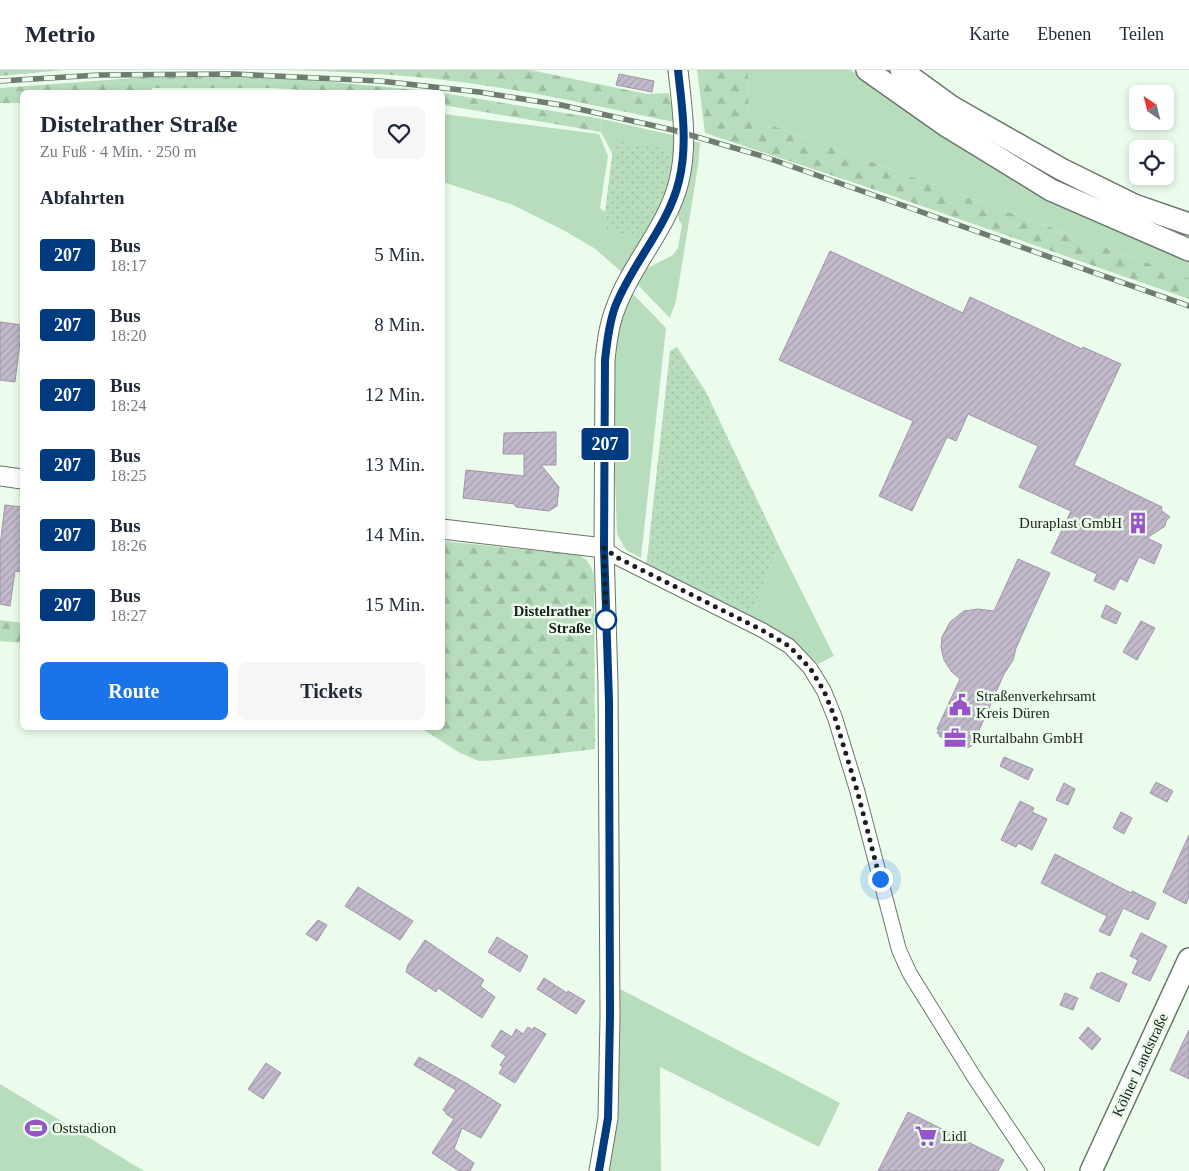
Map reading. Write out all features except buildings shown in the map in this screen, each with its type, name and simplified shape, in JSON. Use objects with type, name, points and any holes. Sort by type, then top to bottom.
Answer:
[{"type":"main road","points":[[867,70],[945,125],[1051,190],[1189,250]]},
{"type":"main road","points":[[901,70],[952,107],[1061,169],[1134,204],[1189,224]]},
{"type":"main road","name":"Kölner Landstraße","points":[[1091,1171],[1189,959]]},
{"type":"street","points":[[599,1171],[608,1118],[610,1016],[609,703],[604,548],[605,360],[609,329],[616,306],[666,214],[679,181],[684,155],[684,128],[678,70]]},
{"type":"street","points":[[0,476],[20,479]]},
{"type":"street","points":[[445,529],[604,548],[618,558],[789,646],[810,668],[824,691],[835,718],[857,790],[899,950],[910,974],[1037,1171]]},
{"type":"green space","points":[[0,70],[65,70],[0,76]]},
{"type":"green space","points":[[288,70],[530,70],[647,94],[669,93],[674,122],[563,99],[480,85],[391,75]]},
{"type":"green space","points":[[697,70],[748,70],[749,117],[1189,278],[1189,299],[705,133]]},
{"type":"green space","points":[[748,70],[851,70],[918,119],[1189,262],[1189,278],[749,117]]},
{"type":"green space","points":[[231,76],[312,80],[417,90],[152,88],[152,90],[20,90],[20,103],[0,103],[0,88],[147,77]]},
{"type":"green space","points":[[445,93],[602,119],[601,132],[445,105]]},
{"type":"green space","points":[[445,114],[599,134],[608,156],[600,208],[605,212],[607,229],[614,140],[612,153],[601,132],[602,119],[677,136],[669,191],[624,274],[594,248],[513,205],[445,183]]},
{"type":"green space","points":[[614,140],[673,149],[663,196],[639,238],[607,229],[605,212]]},
{"type":"green space","points":[[693,141],[700,143],[698,166],[676,301],[670,318],[635,282],[640,272],[673,255],[678,248],[682,225],[677,209]]},
{"type":"green space","points":[[630,291],[666,328],[641,558],[626,550],[617,534],[615,479],[611,481],[613,343]]},
{"type":"green space","points":[[677,347],[706,392],[779,546],[753,613],[647,560],[670,351]]},
{"type":"green space","points":[[445,541],[579,555],[589,563],[594,575],[595,749],[479,761],[460,753],[424,730],[445,730]]},
{"type":"green space","points":[[779,546],[834,656],[818,664],[796,643],[751,617],[645,564],[647,560],[753,613]]},
{"type":"green space","points":[[0,620],[20,623],[20,643],[0,641]]},
{"type":"green space","points":[[618,988],[840,1103],[819,1147],[660,1067],[661,1171],[609,1171],[617,1113]]},
{"type":"green space","name":"Oststadion","points":[[0,1084],[144,1171],[0,1171]]},
{"type":"railway","points":[[0,81],[99,75],[234,74],[380,81],[479,92],[561,105],[673,130],[765,157],[1189,306]]},
{"type":"bus line","name":"207","points":[[599,1171],[608,1118],[610,1016],[609,702],[604,548],[605,360],[609,329],[616,306],[666,214],[679,181],[684,155],[684,128],[678,70]]},
{"type":"place","name":"Duraplast GmbH","points":[[1138,523]]},
{"type":"place","name":"Distelrather Straße","points":[[606,620]]},
{"type":"place","name":"Straßenverkehrsamt Kreis Düren","points":[[960,705]]},
{"type":"place","name":"Rurtalbahn GmbH","points":[[955,738]]},
{"type":"place","name":"Oststadion","points":[[36,1128]]},
{"type":"place","name":"Lidl","points":[[926,1136]]},
{"type":"route","points":[[606,620],[604,548],[618,558],[762,630],[789,646],[810,668],[824,691],[835,718],[857,790],[880,879]]}]
